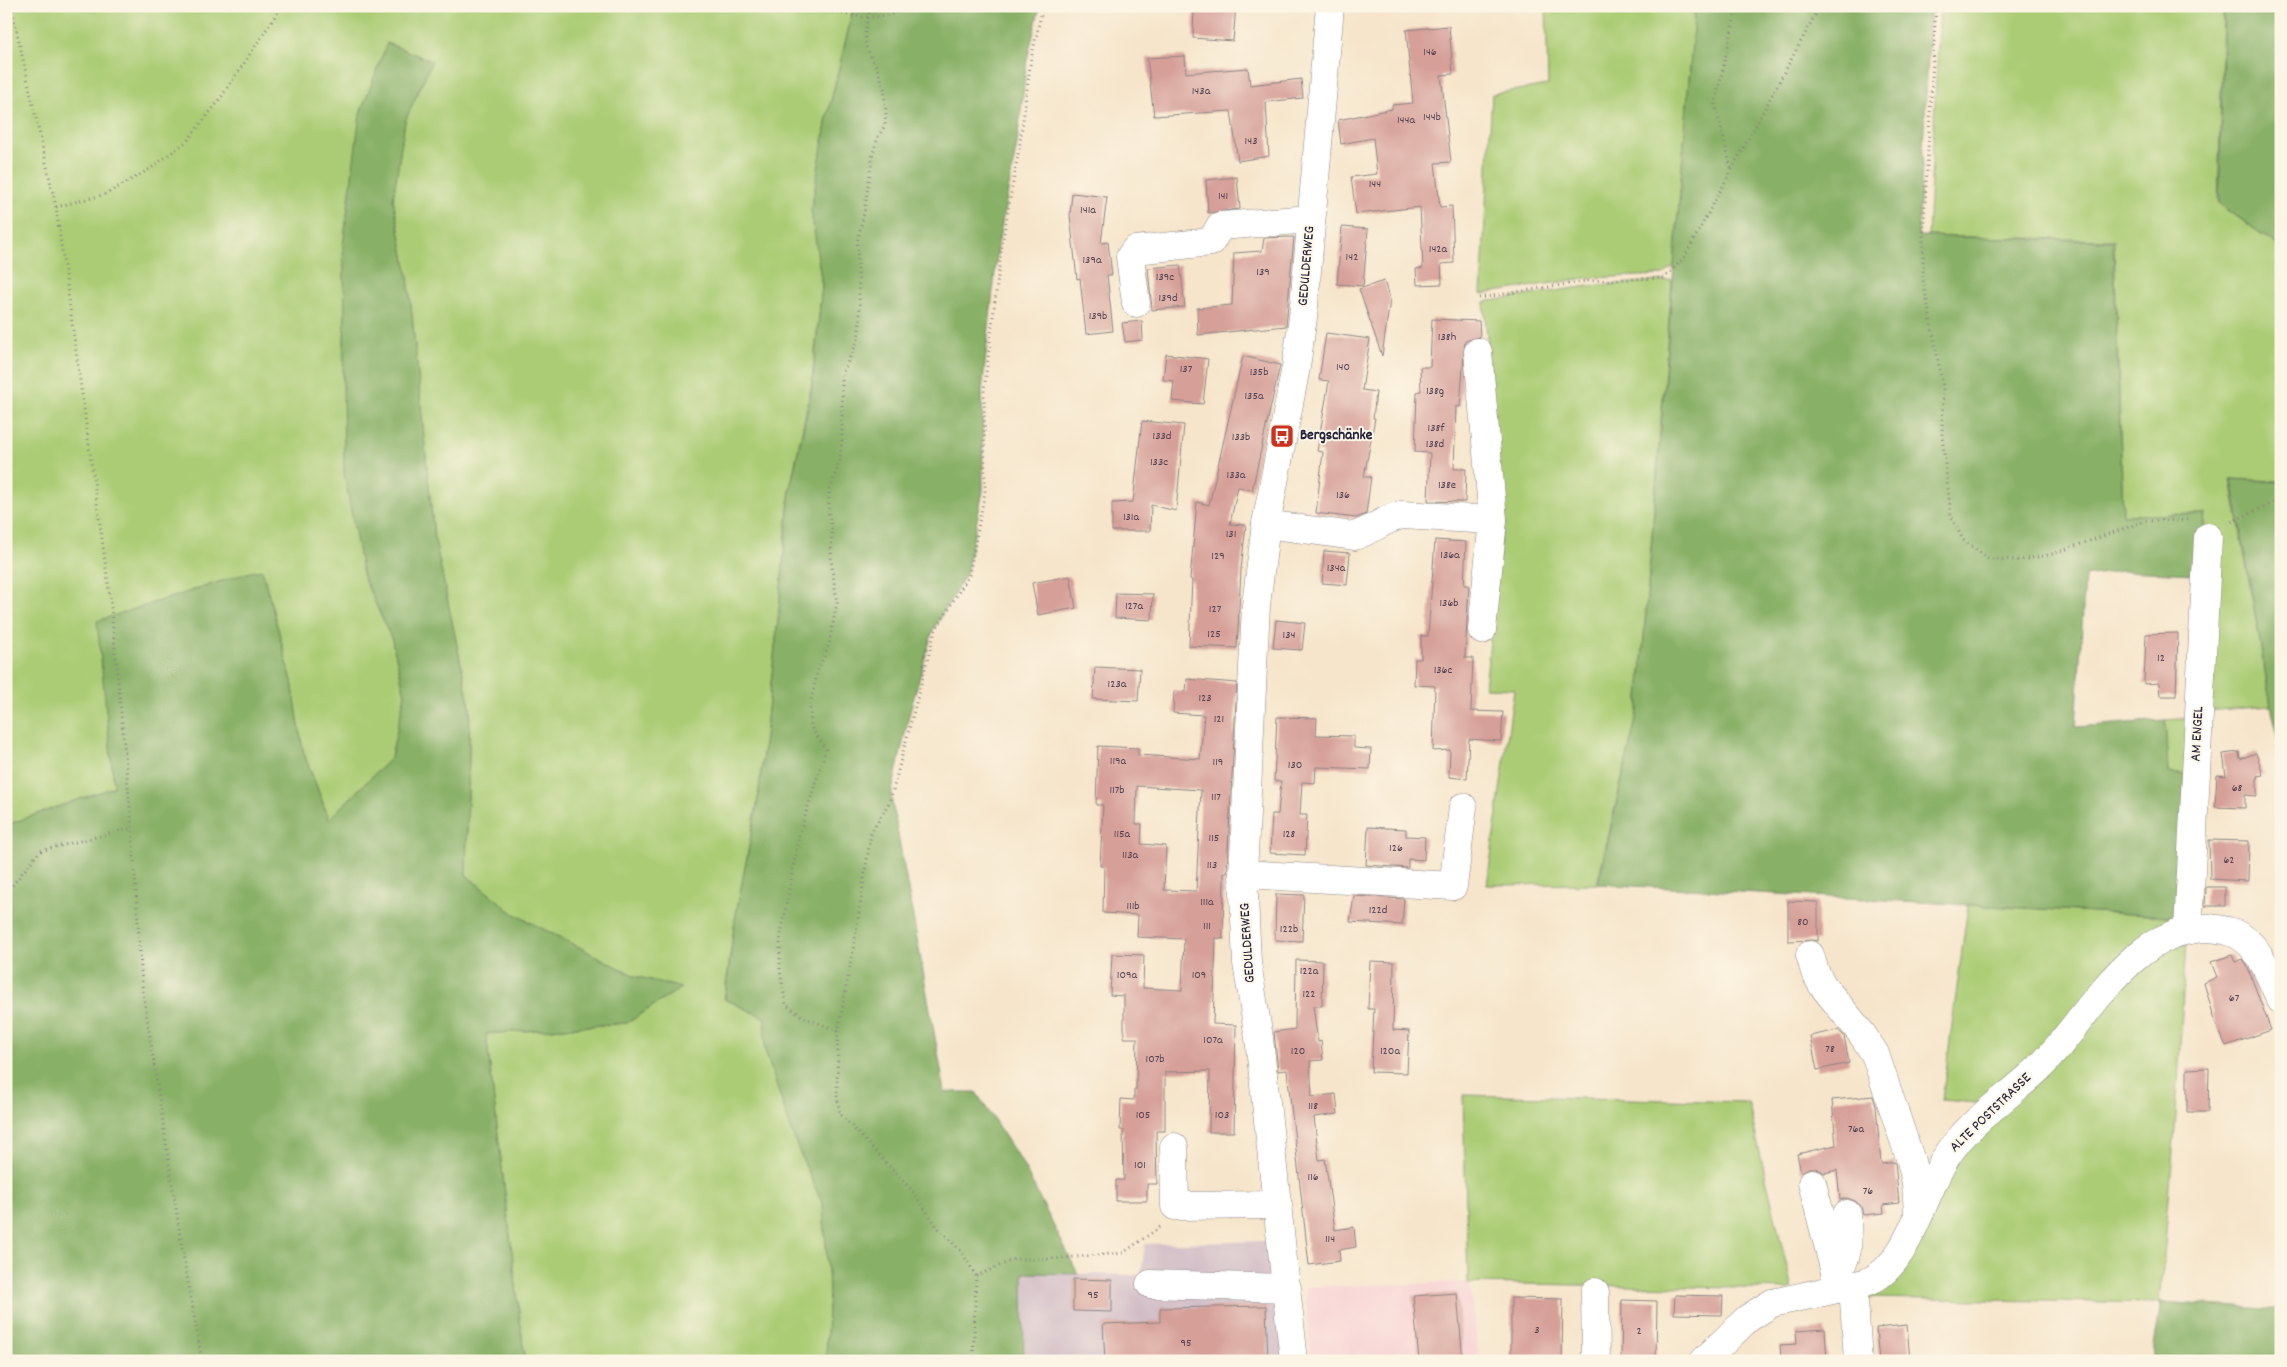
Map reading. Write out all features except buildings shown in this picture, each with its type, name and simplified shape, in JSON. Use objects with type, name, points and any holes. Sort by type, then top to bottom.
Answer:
[{"type":"street","name":"GEDULDERWEG","points":[[1294,1361],[1278,1206],[1247,963],[1243,874],[1256,606],[1266,524],[1296,367],[1303,317],[1330,6]]},
{"type":"street","points":[[1136,303],[1130,257],[1135,250],[1211,242],[1220,226],[1311,219]]},
{"type":"street","points":[[1478,352],[1493,520],[1482,630]]},
{"type":"street","points":[[1266,524],[1354,536],[1365,533],[1390,518],[1402,515],[1493,520]]},
{"type":"street","name":"AM ENGEL","points":[[2188,930],[2208,530]]},
{"type":"street","points":[[1243,874],[1453,886],[1463,807]]},
{"type":"street","name":"ALTE POSTSTRASSE","points":[[1704,1361],[1759,1310],[1772,1303],[1842,1282],[1875,1280],[1885,1272],[1900,1252],[1945,1158],[1960,1139],[2040,1068],[2112,981],[2151,944],[2170,935],[2188,930],[2218,929],[2235,933],[2254,950],[2281,1000]]},
{"type":"street","points":[[1810,955],[1815,972],[1823,986],[1862,1034],[1875,1054],[1911,1161],[1916,1183],[1918,1216]]},
{"type":"street","points":[[1174,1147],[1175,1206],[1278,1206]]},
{"type":"street","points":[[1812,1183],[1842,1282]]},
{"type":"street","points":[[1846,1214],[1845,1260],[1840,1268],[1858,1361]]},
{"type":"street","points":[[1150,1284],[1287,1288]]},
{"type":"street","points":[[1595,1292],[1596,1361]]},
{"type":"path","points":[[12,6],[56,208],[110,596],[132,828],[142,985],[181,1242],[202,1361]]},
{"type":"path","points":[[56,208],[106,194],[150,169],[187,141],[218,102],[282,6]]},
{"type":"path","points":[[808,6],[867,18],[878,18],[910,6]]},
{"type":"path","points":[[838,1031],[804,1017],[786,1005],[780,970],[780,940],[800,835],[826,749],[810,727],[810,705],[818,670],[829,644],[837,603],[831,559],[832,530],[829,514],[829,492],[840,461],[842,374],[858,340],[860,321],[857,242],[864,213],[873,153],[878,137],[885,125],[886,114],[884,86],[866,47],[867,18],[870,6]]},
{"type":"path","points":[[973,1361],[976,1276],[962,1252],[937,1227],[912,1189],[840,1114],[838,1095],[838,1031],[854,945],[871,833],[890,801],[936,631],[969,575],[985,492],[984,390],[1002,244],[1020,143],[1031,59],[1044,6]]},
{"type":"path","points":[[1731,169],[1715,104],[1738,6]]},
{"type":"path","points":[[1479,298],[1587,281],[1664,278],[1684,258],[1820,6]]},
{"type":"path","points":[[1936,6],[1923,240],[1923,280],[1943,387],[1942,435],[1951,516],[1963,540],[1989,559],[2020,560],[2053,554],[2145,520],[2186,520],[2208,530],[2223,526],[2281,499]]},
{"type":"path","points":[[6,893],[40,851],[132,828]]},
{"type":"path","points":[[976,1276],[1015,1259],[1050,1260],[1123,1253],[1169,1221],[1175,1206]]},
{"type":"shaded area","points":[[1272,1241],[1287,1361],[1025,1361],[1023,1273],[1141,1275],[1145,1244]]},
{"type":"shaded area","points":[[1469,1282],[1479,1361],[1311,1361],[1305,1287]]},
{"type":"green space","points":[[6,6],[854,6],[827,118],[812,210],[822,287],[811,388],[790,488],[778,620],[758,799],[735,920],[724,999],[765,1017],[765,1050],[796,1144],[823,1205],[829,1286],[826,1361],[525,1361],[486,1034],[627,1023],[680,988],[635,976],[514,914],[466,875],[470,707],[434,536],[408,276],[393,199],[405,121],[431,61],[387,43],[345,310],[343,380],[363,576],[392,640],[405,694],[391,758],[329,819],[303,751],[292,681],[262,570],[98,621],[114,787],[6,825]]},
{"type":"green space","points":[[854,6],[1040,6],[1027,60],[1017,144],[998,244],[982,391],[983,491],[966,574],[933,630],[910,711],[891,796],[945,1092],[976,1092],[1021,1161],[1078,1274],[1023,1273],[1024,1361],[826,1361],[829,1286],[823,1205],[796,1144],[765,1050],[765,1018],[725,999],[735,919],[758,800],[778,621],[790,489],[812,388],[822,286],[811,210],[827,118]]},
{"type":"green space","points":[[1546,6],[1695,6],[1674,266],[1663,275],[1586,278],[1481,294],[1492,94],[1548,85]]},
{"type":"green space","points":[[1695,6],[1931,6],[1918,236],[2113,241],[2123,515],[2206,514],[2198,574],[2121,571],[2085,576],[2076,727],[2165,720],[2168,773],[2190,775],[2185,917],[1598,884],[1638,711]]},
{"type":"green space","points":[[1940,6],[2223,6],[2218,203],[2281,248],[2281,481],[2231,479],[2271,706],[2204,711],[2203,544],[2206,514],[2123,515],[2114,240],[1928,236]]},
{"type":"green space","points":[[2224,6],[2281,6],[2281,248],[2219,203]]},
{"type":"green space","points":[[387,43],[432,61],[405,121],[393,199],[408,276],[434,536],[470,707],[466,875],[514,914],[635,976],[681,988],[627,1023],[486,1034],[525,1361],[6,1361],[6,825],[114,787],[97,621],[250,572],[262,570],[292,681],[303,751],[329,819],[391,758],[405,694],[392,640],[363,576],[344,473],[343,380],[345,310],[343,245],[360,114]]},
{"type":"green space","points":[[1672,280],[1638,711],[1597,884],[1487,885],[1514,689],[1485,688],[1503,521],[1484,302],[1588,286]]},
{"type":"green space","points":[[2232,479],[2281,482],[2281,750],[2271,706]]},
{"type":"green space","points":[[2193,718],[2190,775],[2168,773],[2165,720]]},
{"type":"green space","points":[[1968,905],[2185,917],[1988,1104],[1942,1100]]},
{"type":"green space","points":[[2186,942],[2176,1116],[2160,1303],[1865,1298],[1963,1151],[2086,1028],[2153,956]]},
{"type":"green space","points":[[1463,1095],[1748,1102],[1792,1289],[1468,1283]]},
{"type":"green space","points":[[2161,1302],[2281,1310],[2281,1361],[2152,1361]]},
{"type":"place","name":"Bergschänke","points":[[1282,436]]}]
